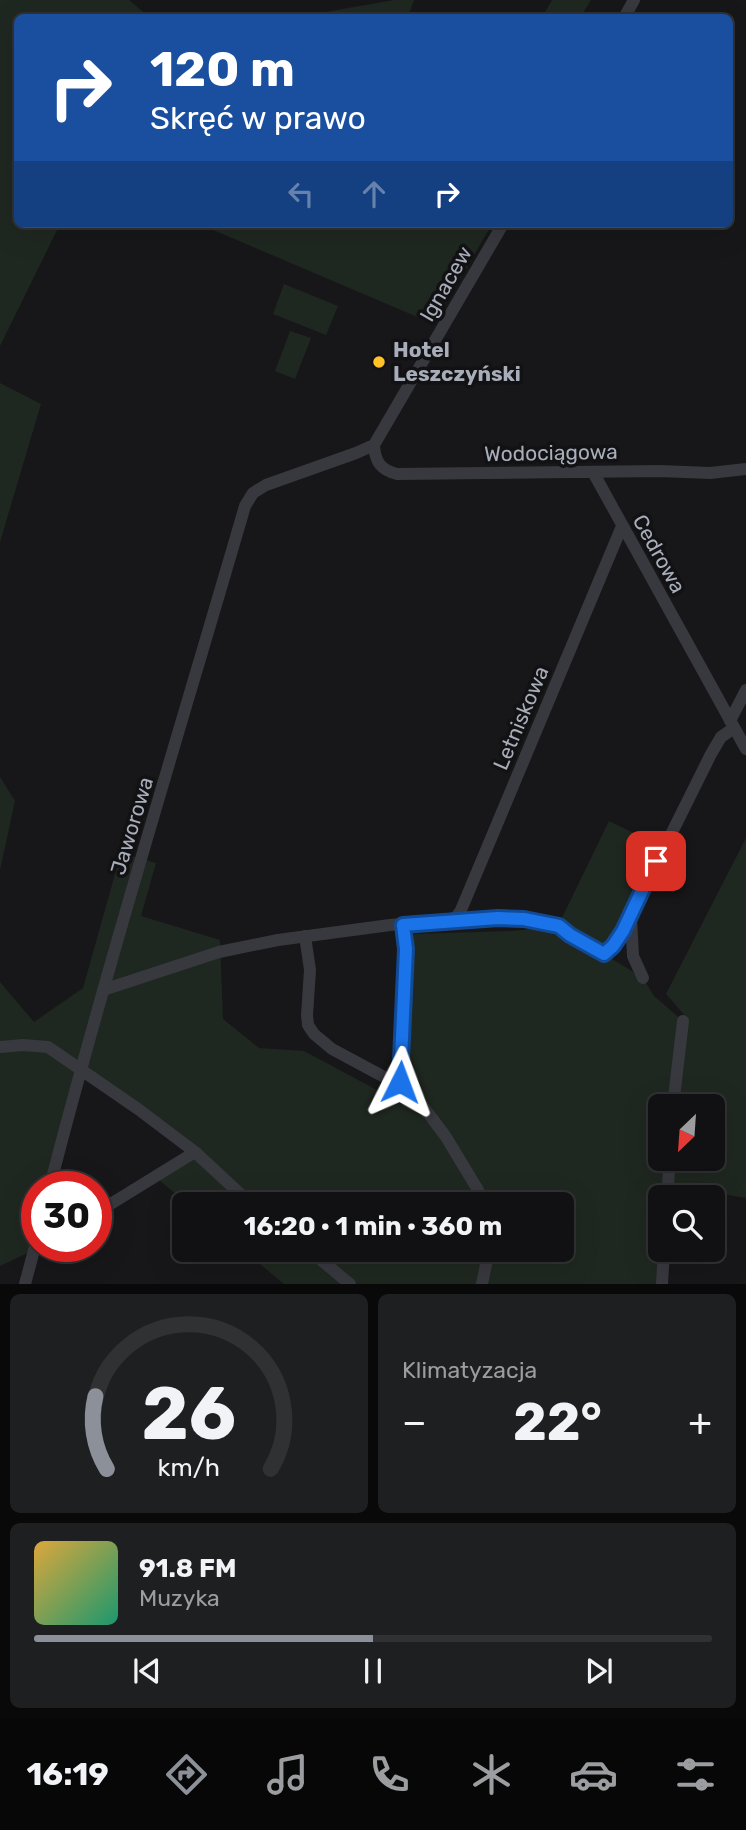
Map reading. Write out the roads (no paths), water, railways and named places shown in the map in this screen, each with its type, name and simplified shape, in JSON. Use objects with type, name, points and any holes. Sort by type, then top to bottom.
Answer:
[{"type":"street","name":"Ignacew","points":[[374,445],[501,228]]},
{"type":"street","name":"Wodociągowa","points":[[374,445],[379,465],[397,474],[710,473],[746,469]]},
{"type":"street","name":"Jaworowa","points":[[54,1171],[103,990],[244,506],[253,493],[266,485],[374,445]]},
{"type":"street","name":"Cedrowa","points":[[593,472],[746,749]]},
{"type":"street","name":"Letniskowa","points":[[451,920],[461,910],[622,526]]},
{"type":"street","points":[[103,990],[219,952],[278,940],[451,920],[509,918],[559,926],[604,954],[613,946],[632,911],[711,754],[732,725],[746,690]]},
{"type":"street","points":[[632,911],[633,956],[643,978]]},
{"type":"street","points":[[400,1082],[406,949],[403,925]]},
{"type":"street","points":[[305,936],[310,970],[308,1025],[314,1034],[332,1049],[386,1078],[408,1086],[446,1137],[479,1192]]},
{"type":"street","points":[[674,1094],[683,1021]]},
{"type":"street","points":[[0,1047],[48,1047],[195,1152],[238,1192]]},
{"type":"street","points":[[112,1203],[195,1152]]},
{"type":"street","points":[[25,1284],[32,1262]]},
{"type":"street","points":[[323,1262],[350,1284]]},
{"type":"street","points":[[482,1284],[487,1262]]},
{"type":"street","points":[[662,1284],[663,1262]]},
{"type":"place","name":"Hotel Leszczyński","points":[[379,362]]}]
